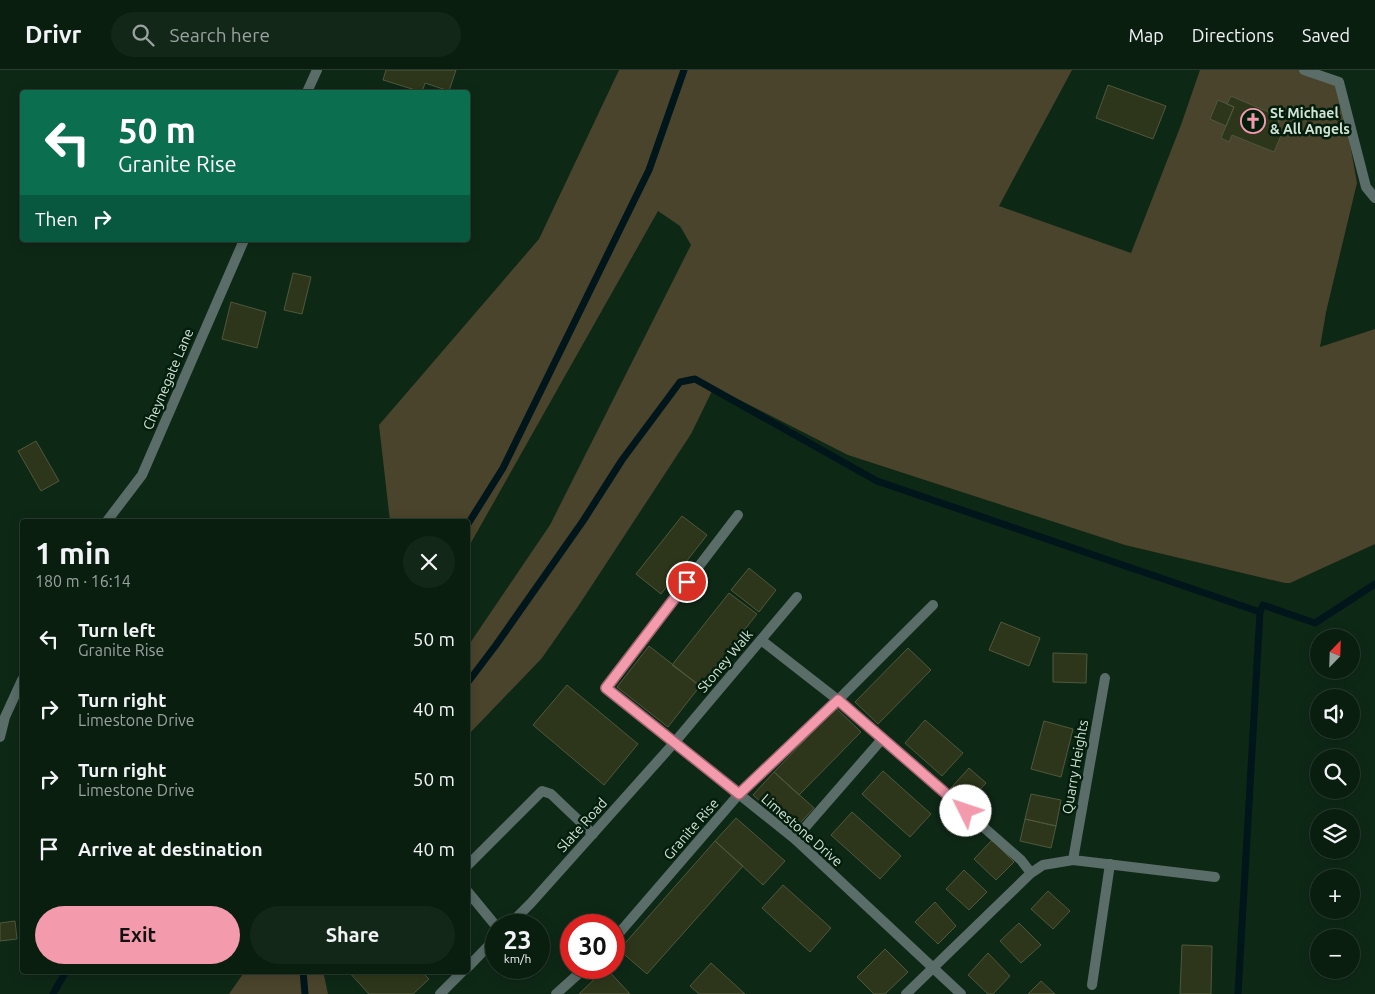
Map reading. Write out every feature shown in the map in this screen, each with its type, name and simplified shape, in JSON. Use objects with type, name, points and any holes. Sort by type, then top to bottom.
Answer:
[{"type":"street","points":[[308,90],[317,70]]},
{"type":"street","points":[[1304,70],[1339,82],[1366,187],[1375,198]]},
{"type":"street","name":"Cheynegate Lane","points":[[109,519],[142,475],[243,242]]},
{"type":"street","name":"Limestone Drive","points":[[738,515],[606,688],[796,839],[962,994]]},
{"type":"street","name":"Stoney Walk","points":[[674,743],[797,597]]},
{"type":"street","points":[[838,700],[933,605]]},
{"type":"street","points":[[761,640],[883,738],[1021,860],[1031,872]]},
{"type":"street","name":"Quarry Heights","points":[[1073,860],[1105,678]]},
{"type":"street","points":[[0,737],[5,717],[20,684]]},
{"type":"street","name":"Granite Rise","points":[[625,926],[739,794],[838,700]]},
{"type":"street","points":[[796,839],[883,738]]},
{"type":"street","name":"Slate Road","points":[[520,914],[674,743]]},
{"type":"street","points":[[470,863],[542,791],[551,794],[594,834]]},
{"type":"street","points":[[906,994],[1031,872],[1044,865],[1073,860],[1215,877]]},
{"type":"street","points":[[1092,985],[1110,864]]},
{"type":"street","points":[[470,894],[486,914]]},
{"type":"street","points":[[470,965],[485,949]]},
{"type":"street","points":[[440,994],[460,974]]},
{"type":"street","points":[[556,994],[573,979]]},
{"type":"shaded area","points":[[619,70],[1072,70],[999,206],[1131,253],[1181,125],[1200,70],[1304,70],[1339,82],[1357,183],[1326,312],[1320,347],[1375,329],[1375,544],[1290,583],[1125,545],[848,455],[714,387],[691,434],[542,658],[470,733],[470,643],[550,525],[691,245],[680,226],[658,211],[470,544],[470,519],[390,519],[379,425],[539,239]]},
{"type":"shaded area","points":[[243,974],[324,974],[328,994],[229,994]]},
{"type":"building","points":[[386,70],[456,70],[449,90],[425,83],[423,90],[416,90],[383,80]]},
{"type":"building","points":[[1108,85],[1166,106],[1153,139],[1096,118]]},
{"type":"building","name":"St Michael & All Angels","points":[[1231,96],[1280,117],[1275,130],[1282,133],[1274,152],[1232,135],[1229,142],[1221,138],[1234,107],[1227,104]]},
{"type":"building","name":"St Michael & All Angels","points":[[1218,100],[1234,107],[1226,126],[1210,119]]},
{"type":"building","points":[[293,273],[311,277],[302,314],[284,310]]},
{"type":"building","points":[[231,302],[266,312],[257,348],[222,339]]},
{"type":"building","points":[[36,441],[59,481],[41,491],[18,451]]},
{"type":"building","points":[[682,516],[707,535],[661,594],[636,574]]},
{"type":"building","points":[[749,568],[776,590],[759,612],[731,590]]},
{"type":"building","points":[[729,593],[757,614],[700,686],[672,665]]},
{"type":"building","points":[[1001,622],[1040,638],[1029,666],[989,650]]},
{"type":"building","points":[[649,646],[700,686],[668,727],[617,687]]},
{"type":"building","points":[[908,648],[931,670],[878,724],[855,702]]},
{"type":"building","points":[[1053,653],[1087,654],[1086,683],[1053,682]]},
{"type":"building","points":[[567,685],[638,744],[604,785],[533,725]]},
{"type":"building","points":[[836,708],[861,732],[799,795],[774,772]]},
{"type":"building","points":[[925,720],[963,753],[942,776],[905,743]]},
{"type":"building","points":[[1044,721],[1073,729],[1061,777],[1031,769]]},
{"type":"building","points":[[969,768],[986,783],[966,805],[949,790]]},
{"type":"building","points":[[883,771],[931,814],[910,837],[862,794]]},
{"type":"building","points":[[774,772],[814,808],[793,831],[753,795]]},
{"type":"building","points":[[1031,794],[1061,800],[1056,826],[1025,819]]},
{"type":"building","points":[[852,812],[901,856],[880,879],[831,835]]},
{"type":"building","points":[[736,818],[785,861],[763,885],[715,841]]},
{"type":"building","points":[[1025,819],[1056,826],[1051,848],[1020,841]]},
{"type":"building","points":[[992,840],[1014,862],[996,880],[974,859]]},
{"type":"building","points":[[715,841],[743,866],[647,974],[625,955],[625,943]]},
{"type":"building","points":[[964,870],[987,892],[969,910],[946,889]]},
{"type":"building","points":[[783,885],[831,928],[810,952],[762,908]]},
{"type":"building","points":[[1048,891],[1070,911],[1053,929],[1031,909]]},
{"type":"building","points":[[935,902],[956,926],[938,944],[915,922]]},
{"type":"building","points":[[15,921],[17,939],[0,941],[0,923]]},
{"type":"building","points":[[1019,923],[1041,945],[1021,963],[1000,941]]},
{"type":"building","points":[[1182,945],[1212,946],[1211,994],[1180,994]]},
{"type":"building","points":[[885,949],[908,972],[885,994],[874,994],[857,977]]},
{"type":"building","points":[[988,953],[1010,976],[993,994],[988,994],[968,975]]},
{"type":"building","points":[[711,963],[745,994],[699,994],[690,986]]},
{"type":"building","points":[[351,974],[424,974],[429,979],[413,994],[369,994]]},
{"type":"building","points":[[595,979],[616,979],[630,994],[579,994]]},
{"type":"building","points":[[1041,981],[1055,994],[1028,994]]},
{"type":"waterway","points":[[470,521],[503,468],[649,170],[684,70]]},
{"type":"waterway","points":[[470,679],[583,521],[622,460],[680,382],[695,379],[877,481],[1260,612],[1263,605],[1315,623],[1375,584]]},
{"type":"waterway","points":[[1238,994],[1260,612]]},
{"type":"waterway","points":[[53,994],[64,974]]},
{"type":"waterway","points":[[303,974],[305,994]]},
{"type":"place","name":"St Michael & All Angels","points":[[1253,121]]},
{"type":"route","points":[[687,582],[606,688],[739,794],[838,700],[966,811]]}]
